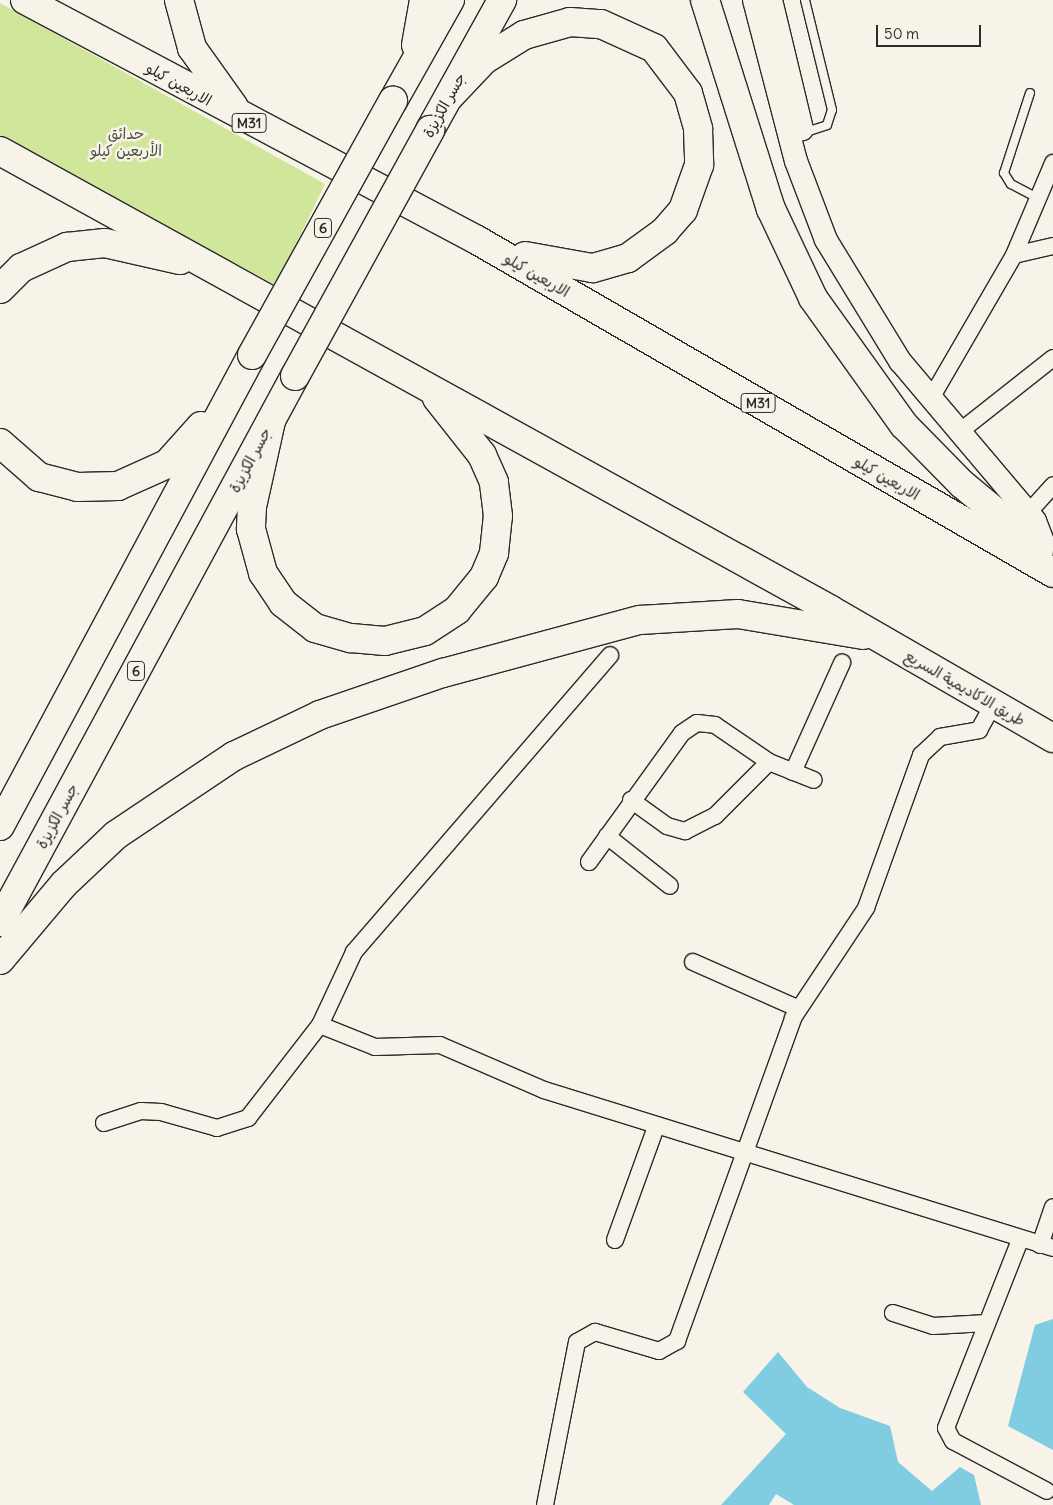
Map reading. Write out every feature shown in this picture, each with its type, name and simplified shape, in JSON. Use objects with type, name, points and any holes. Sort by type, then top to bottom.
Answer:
[{"type":"highway","name":"الاربعين كيلو","points":[[25,0],[282,141],[477,240],[1046,570]]},
{"type":"highway","points":[[179,0],[186,37],[219,92],[282,141]]},
{"type":"highway","points":[[394,101],[416,47],[424,0]]},
{"type":"highway","name":"6","points":[[0,826],[246,367],[450,0]]},
{"type":"highway","name":"جسر الكزيزة","points":[[0,922],[295,376],[502,0]]},
{"type":"highway","points":[[705,0],[770,209],[813,298],[898,418],[945,468],[1017,531],[1046,570]]},
{"type":"highway","points":[[449,97],[484,60],[524,35],[570,22],[601,24],[654,48],[669,64],[688,93],[698,129],[699,165],[682,210],[666,231],[628,258],[592,268],[574,268],[477,240]]},
{"type":"highway","points":[[0,151],[222,271],[878,637]]},
{"type":"highway","points":[[0,289],[36,259],[84,244],[128,247],[222,271]]},
{"type":"highway","points":[[0,443],[39,477],[78,487],[118,486],[167,464],[246,367]]},
{"type":"highway","points":[[271,421],[251,529],[255,552],[272,588],[282,603],[316,628],[369,641],[404,638],[442,621],[471,595],[494,553],[497,535],[498,500],[490,473],[465,431],[428,387]]},
{"type":"highway","points":[[0,960],[64,884],[154,807],[234,756],[347,705],[524,650],[666,616],[738,614],[878,637]]},
{"type":"highway","name":"طريق الاكاديمية السريع","points":[[878,637],[1053,738]]},
{"type":"main road","points":[[754,0],[799,170],[826,240],[886,342],[930,400],[1029,512],[1043,542],[1046,570]]},
{"type":"main road","points":[[771,0],[803,133],[842,267]]},
{"type":"street","points":[[930,400],[1014,255],[1053,163]]},
{"type":"street","points":[[1014,255],[1053,246]]},
{"type":"street","points":[[958,433],[1053,358]]},
{"type":"street","points":[[1029,512],[1053,485]]},
{"type":"street","points":[[104,1122],[141,1111],[161,1112],[200,1126],[233,1126],[261,1106],[320,1024],[354,952],[610,655]]},
{"type":"street","points":[[793,772],[842,663]]},
{"type":"street","points":[[550,1503],[576,1342],[595,1332],[659,1351],[674,1346],[798,1008],[866,908],[921,755],[940,737],[979,730],[993,705]]},
{"type":"street","points":[[589,862],[631,800],[682,733],[697,723],[715,725],[769,762],[814,780]]},
{"type":"street","points":[[631,800],[668,826],[684,831],[715,816],[769,762]]},
{"type":"street","points":[[607,836],[670,886]]},
{"type":"street","points":[[693,962],[798,1008]]},
{"type":"street","points":[[320,1024],[375,1047],[440,1045],[544,1090],[656,1127],[842,1179],[1020,1240],[1046,1247],[1053,1207]]},
{"type":"street","points":[[615,1240],[656,1127]]},
{"type":"street","points":[[1020,1240],[947,1432],[953,1441],[1047,1492]]},
{"type":"street","points":[[893,1313],[933,1326],[987,1323]]},
{"type":"lane","points":[[803,133],[827,126],[832,110],[805,0]]},
{"type":"lane","points":[[1030,93],[1004,173],[1011,184],[1038,198]]},
{"type":"green space","name":"حدائق الأربعين كيلو","points":[[0,3],[325,184],[276,285],[0,139]]},
{"type":"water","points":[[1053,1319],[1053,1450],[1008,1426],[1035,1325]]},
{"type":"water","points":[[778,1352],[807,1387],[840,1408],[890,1426],[898,1462],[932,1491],[960,1467],[974,1475],[981,1505],[794,1505],[776,1494],[769,1505],[721,1505],[786,1434],[743,1392]]}]
